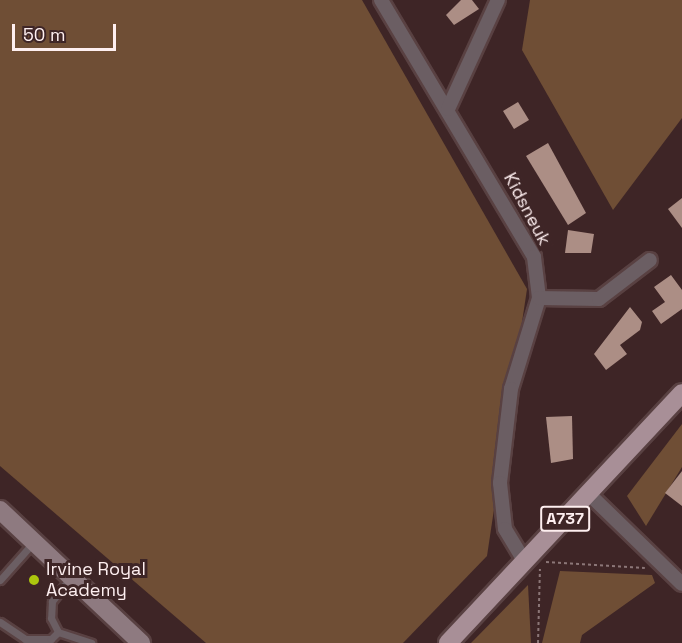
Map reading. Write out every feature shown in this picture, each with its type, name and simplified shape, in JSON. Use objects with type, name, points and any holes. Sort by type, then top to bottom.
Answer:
[{"type":"main road","name":"A737","points":[[448,643],[532,564],[589,494],[682,393]]},
{"type":"main road","points":[[0,510],[141,643]]},
{"type":"street","name":"Kidsneuk","points":[[381,0],[522,230],[534,257],[539,298],[511,389],[500,483],[505,529],[532,564]]},
{"type":"street","points":[[448,109],[498,0]]},
{"type":"street","points":[[539,298],[599,299],[650,260]]},
{"type":"street","points":[[589,494],[682,584]]},
{"type":"lane","points":[[0,580],[34,542]]},
{"type":"lane","points":[[71,577],[52,601],[51,618],[58,632],[92,643]]},
{"type":"lane","points":[[0,622],[25,639],[51,639],[58,632]]},
{"type":"path","points":[[543,562],[598,570],[651,568]]},
{"type":"path","points":[[532,564],[538,643]]},
{"type":"shaded area","points":[[0,0],[362,0],[527,289],[487,556],[403,643],[206,643],[0,466]]},
{"type":"shaded area","points":[[530,0],[682,0],[682,118],[613,210],[522,50]]},
{"type":"shaded area","points":[[682,424],[682,467],[646,526],[627,496]]},
{"type":"shaded area","points":[[560,571],[652,575],[655,583],[582,635],[580,643],[542,643]]},
{"type":"shaded area","points":[[528,585],[531,643],[471,643]]},
{"type":"building","points":[[461,0],[472,0],[479,9],[454,25],[446,15]]},
{"type":"building","points":[[518,102],[529,120],[514,129],[503,111]]},
{"type":"building","points":[[548,143],[586,213],[568,225],[526,156]]},
{"type":"building","points":[[682,198],[682,228],[668,209]]},
{"type":"building","points":[[568,230],[594,234],[591,253],[565,253]]},
{"type":"building","points":[[671,275],[682,290],[682,309],[661,324],[652,311],[665,302],[654,287]]},
{"type":"building","points":[[630,307],[642,322],[640,330],[620,345],[627,354],[606,370],[594,354]]},
{"type":"building","points":[[572,416],[573,459],[551,463],[546,417]]},
{"type":"building","points":[[682,471],[682,506],[665,493]]},
{"type":"place","name":"Irvine Royal Academy","points":[[34,580]]}]
